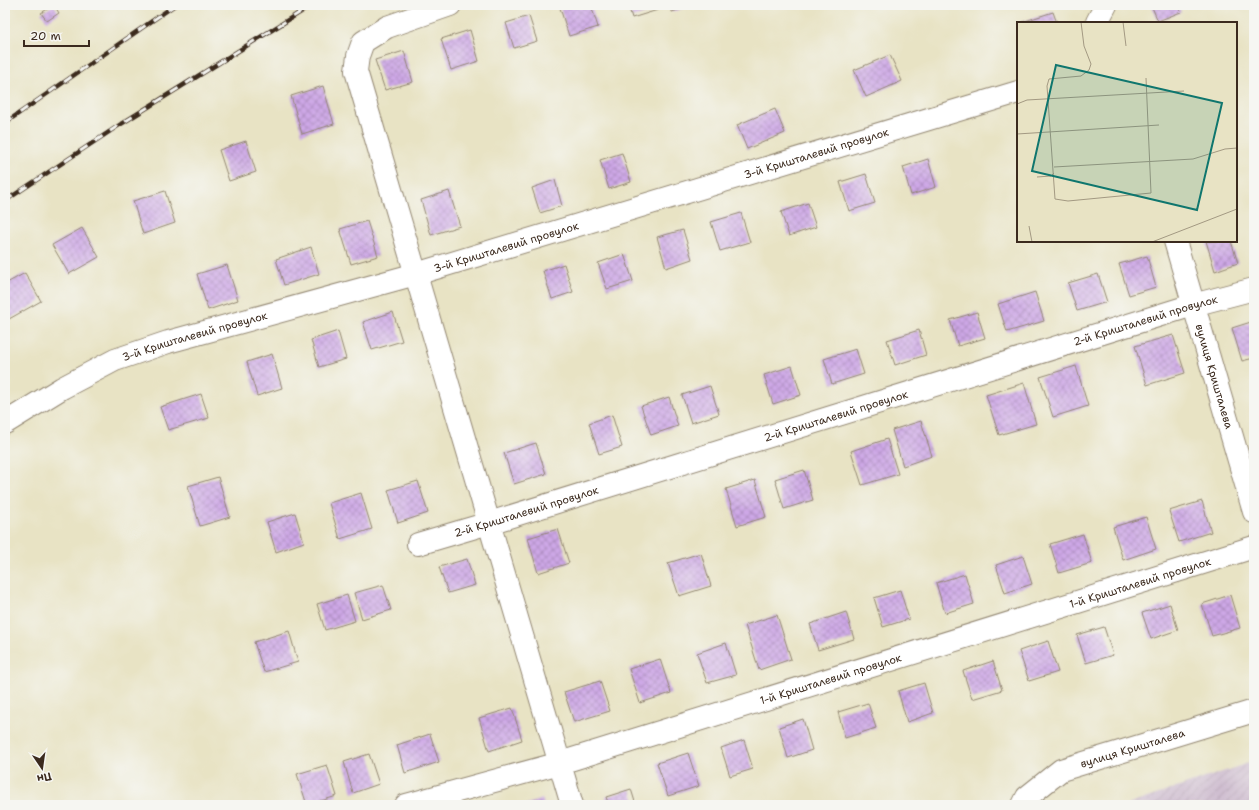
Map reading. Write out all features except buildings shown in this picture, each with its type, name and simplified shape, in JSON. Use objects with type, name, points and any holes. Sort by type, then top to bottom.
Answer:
[{"type":"street","points":[[450,5],[387,27],[363,42],[358,56],[356,71],[572,805]]},
{"type":"street","name":"3-й Кришталевий провулок","points":[[5,423],[62,388],[114,360],[168,342],[416,274],[1017,92]]},
{"type":"street","name":"вулиця Кришталева","points":[[1175,242],[1254,512]]},
{"type":"street","name":"2-й Кришталевий провулок","points":[[418,544],[1193,305],[1254,289]]},
{"type":"street","name":"1-й Кришталевий провулок","points":[[406,805],[560,764],[1254,547]]},
{"type":"street","name":"вулиця Кришталева","points":[[1023,805],[1027,797],[1061,770],[1254,711]]},
{"type":"shaded area","points":[[1254,761],[1254,805],[1127,805]]},
{"type":"railway","points":[[5,123],[175,5]]},
{"type":"railway","points":[[5,201],[121,124],[312,5]]}]
